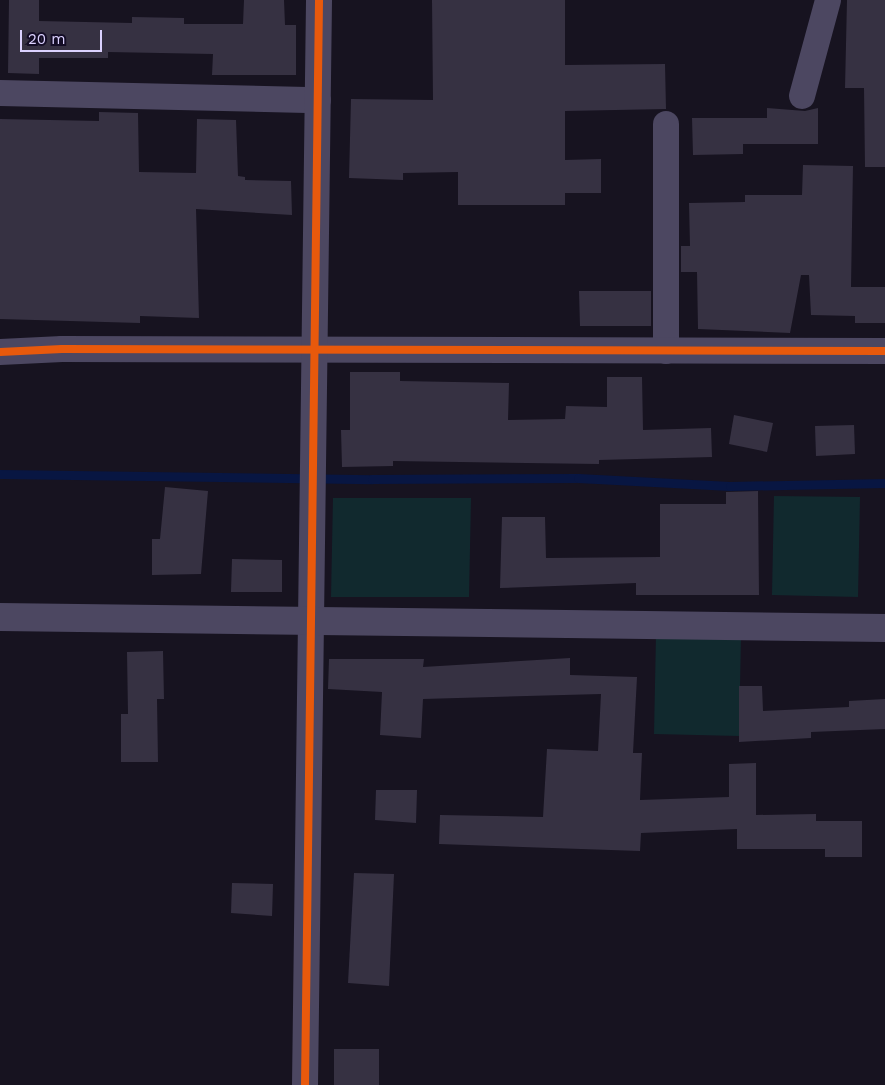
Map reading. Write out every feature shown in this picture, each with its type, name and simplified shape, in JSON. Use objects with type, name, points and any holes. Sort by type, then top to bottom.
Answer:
[{"type":"street","points":[[304,1085],[316,351],[319,0]]},
{"type":"street","points":[[802,96],[828,0]]},
{"type":"street","points":[[0,94],[318,100]]},
{"type":"street","points":[[666,124],[666,351]]},
{"type":"street","points":[[0,352],[62,349],[885,351]]},
{"type":"street","points":[[0,617],[312,618],[885,628]]},
{"type":"green space","points":[[774,496],[860,497],[858,597],[772,595]]},
{"type":"green space","points":[[333,498],[471,498],[469,597],[331,597]]},
{"type":"green space","points":[[656,635],[741,636],[739,736],[654,734]]},
{"type":"building","points":[[9,0],[39,0],[39,21],[132,23],[132,17],[184,18],[184,24],[243,24],[244,0],[284,0],[285,25],[296,25],[296,75],[212,75],[213,54],[108,52],[108,58],[39,58],[39,74],[8,73]]},
{"type":"building","points":[[432,0],[565,0],[565,65],[665,64],[666,109],[565,111],[565,160],[601,159],[601,193],[565,193],[565,205],[458,205],[458,172],[403,173],[403,180],[349,178],[351,99],[433,100]]},
{"type":"building","points":[[847,0],[885,0],[885,167],[865,167],[864,88],[845,88]]},
{"type":"building","points":[[767,108],[805,111],[818,108],[818,144],[743,144],[743,154],[693,155],[692,118],[767,118]]},
{"type":"building","points":[[99,112],[138,113],[139,172],[196,173],[197,119],[236,120],[238,176],[245,177],[245,180],[291,181],[292,215],[196,209],[199,318],[140,316],[140,323],[0,319],[0,119],[99,121]]},
{"type":"building","points":[[803,165],[853,166],[851,287],[885,287],[885,323],[855,323],[855,316],[811,315],[809,275],[801,275],[790,333],[698,329],[697,272],[681,272],[681,246],[690,246],[689,203],[745,202],[745,195],[802,195]]},
{"type":"building","points":[[579,291],[651,291],[651,326],[580,326]]},
{"type":"building","points":[[350,372],[400,372],[400,381],[509,383],[508,420],[565,419],[566,406],[607,407],[607,377],[642,377],[643,430],[711,428],[712,457],[599,460],[599,464],[393,461],[393,466],[342,467],[341,430],[350,430]]},
{"type":"building","points":[[734,415],[773,423],[767,452],[729,444]]},
{"type":"building","points":[[854,425],[855,454],[816,456],[815,426]]},
{"type":"building","points":[[165,487],[208,491],[201,574],[152,575],[152,539],[160,539]]},
{"type":"building","points":[[758,491],[759,595],[636,595],[636,583],[500,588],[502,517],[545,517],[546,558],[660,557],[660,504],[726,504],[726,492]]},
{"type":"building","points":[[232,559],[282,560],[282,592],[231,592]]},
{"type":"building","points":[[163,651],[164,699],[157,699],[158,762],[121,762],[121,714],[128,714],[127,652]]},
{"type":"building","points":[[570,658],[570,675],[637,677],[633,753],[642,753],[640,800],[729,797],[729,764],[756,763],[756,815],[816,814],[816,821],[862,821],[862,857],[825,857],[825,849],[737,849],[737,829],[641,833],[640,851],[439,844],[440,815],[543,817],[547,749],[598,751],[601,694],[423,699],[421,738],[380,735],[382,692],[328,689],[329,659],[424,659],[423,667]]},
{"type":"building","points":[[739,686],[762,686],[763,711],[849,707],[849,701],[885,699],[885,729],[811,732],[811,738],[739,742]]},
{"type":"building","points":[[376,790],[417,790],[416,823],[375,820]]},
{"type":"building","points":[[354,873],[394,874],[389,986],[348,983]]},
{"type":"building","points":[[232,883],[273,884],[272,916],[231,913]]},
{"type":"building","points":[[334,1049],[379,1049],[379,1085],[334,1085]]},
{"type":"waterway","points":[[0,474],[372,479],[578,478],[730,486],[885,483]]},
{"type":"cycle path","points":[[305,1085],[319,0]]},
{"type":"cycle path","points":[[0,352],[62,349],[885,351]]}]
